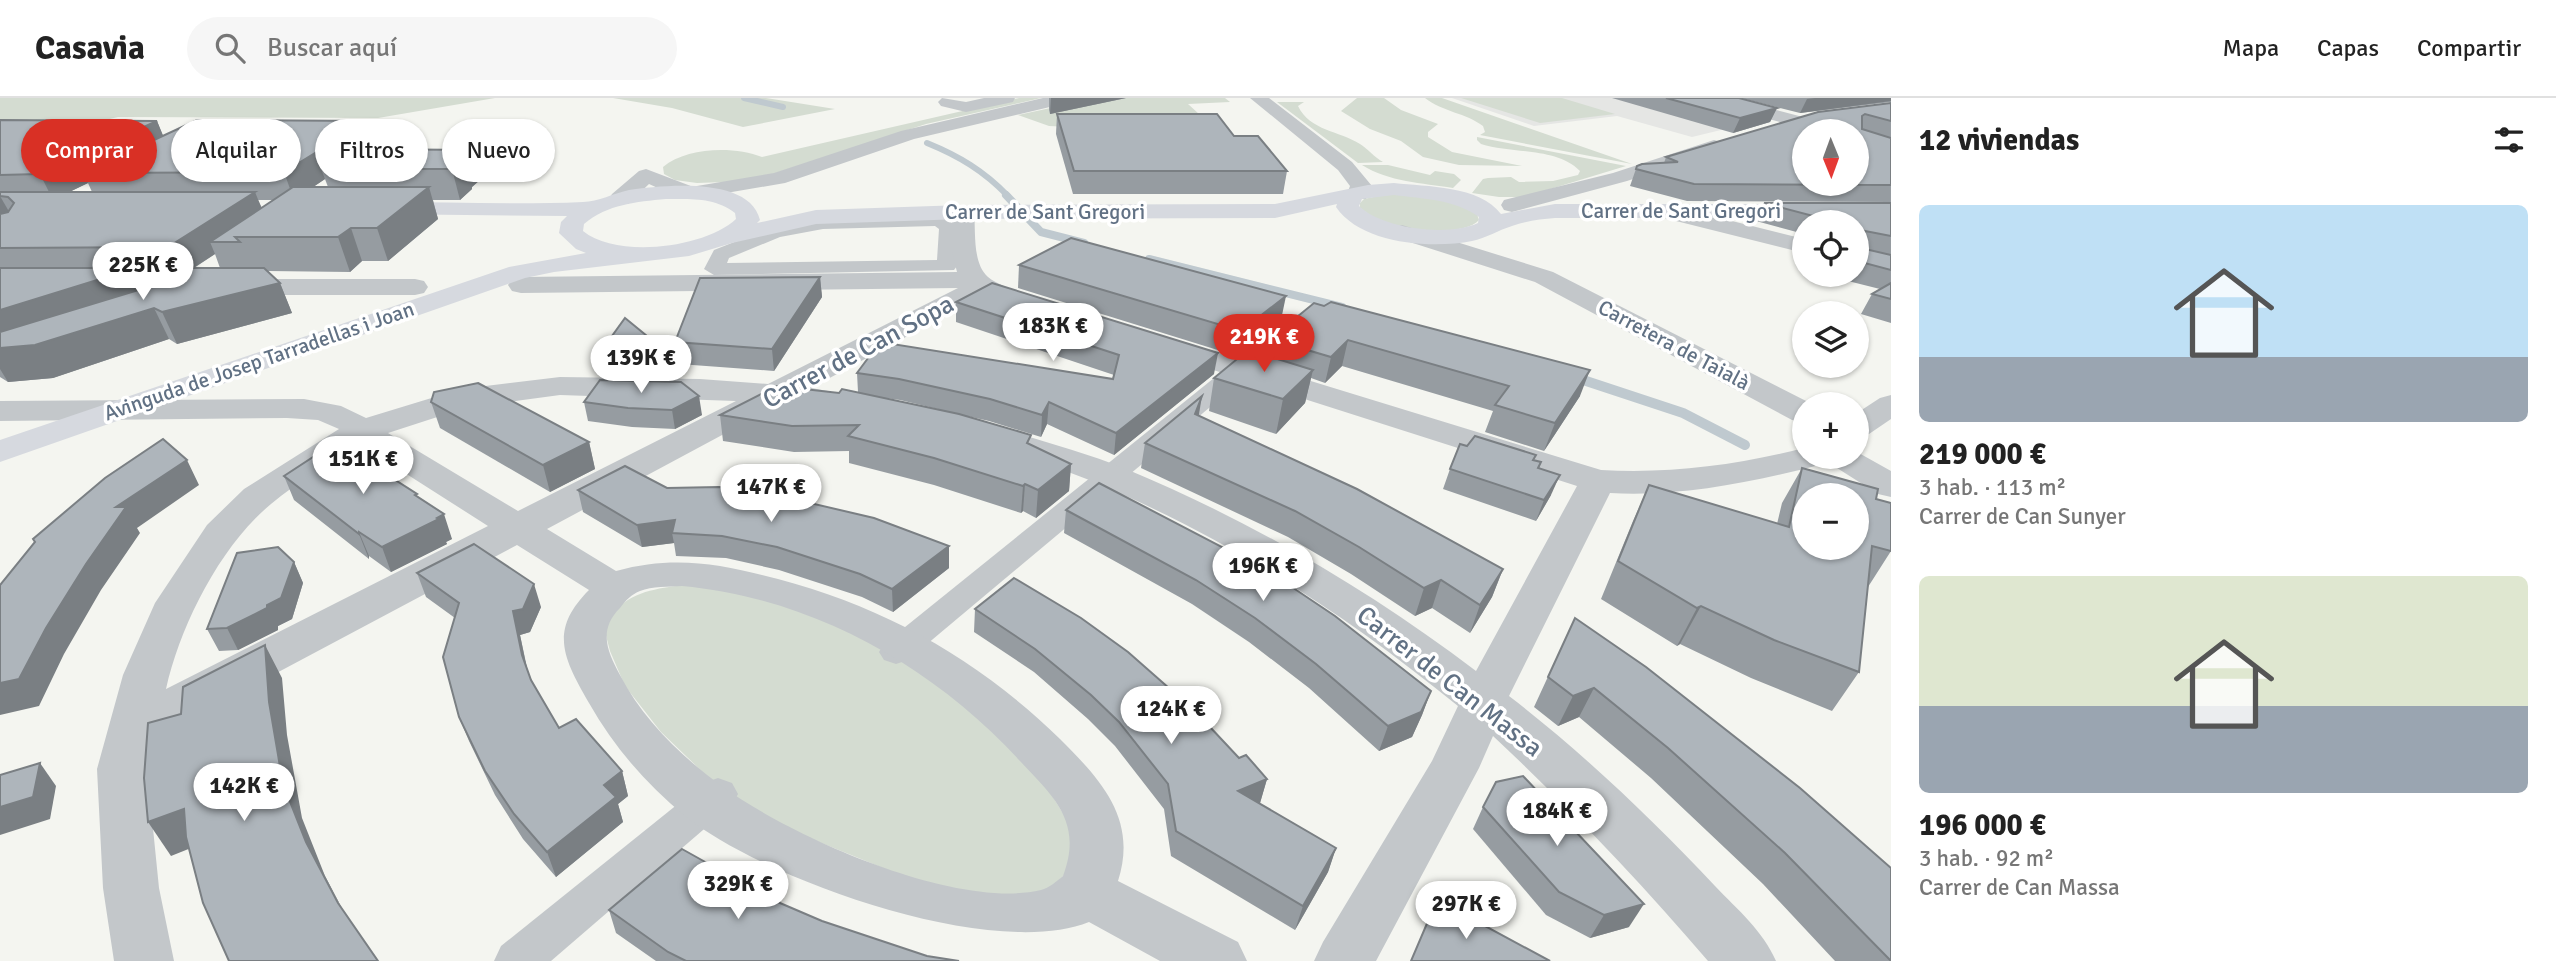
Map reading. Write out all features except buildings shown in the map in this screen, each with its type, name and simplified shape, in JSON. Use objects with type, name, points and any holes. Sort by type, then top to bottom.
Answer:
[{"type":"main road","name":"Carrer de Sant Gregori","points":[[1275,211],[1382,190],[1417,190],[1467,201],[1555,211]]},
{"type":"main road","name":"Carrer de Sant Gregori","points":[[591,209],[620,199],[650,194],[689,193],[723,198],[744,208],[816,217],[974,212],[1275,211],[1390,229],[1461,235],[1536,213],[1555,211],[1891,211]]},
{"type":"main road","points":[[1355,195],[1347,204],[1349,211],[1390,229]]},
{"type":"main road","points":[[1467,201],[1490,215],[1489,227]]},
{"type":"main road","points":[[727,237],[746,223],[748,214],[744,208]]},
{"type":"main road","points":[[357,209],[591,209]]},
{"type":"main road","name":"Avinguda de Josep Tarradellas i Joan","points":[[519,279],[555,252],[571,234],[573,222],[591,209]]},
{"type":"main road","name":"Carrer de Sant Gregori","points":[[645,253],[691,248],[816,217]]},
{"type":"main road","points":[[543,233],[571,234],[577,241],[594,248],[645,253]]},
{"type":"main road","name":"Avinguda de Josep Tarradellas i Joan","points":[[0,452],[121,409],[519,279],[554,264],[645,253]]},
{"type":"street","points":[[947,102],[966,107],[1007,98]]},
{"type":"street","points":[[689,193],[778,179],[936,127],[1065,98]]},
{"type":"street","points":[[1258,98],[1345,166],[1361,186],[1355,195]]},
{"type":"street","points":[[1711,98],[1792,120]]},
{"type":"street","points":[[1816,119],[1845,114]]},
{"type":"street","points":[[1763,132],[1792,124]]},
{"type":"street","points":[[301,136],[393,137],[399,140],[326,193]]},
{"type":"street","points":[[1511,205],[1620,177],[1738,139]]},
{"type":"street","points":[[1345,166],[1417,190]]},
{"type":"street","points":[[744,208],[758,192],[778,179]]},
{"type":"street","points":[[1664,211],[1792,243]]},
{"type":"street","points":[[974,212],[967,268],[977,283]]},
{"type":"street","points":[[924,219],[939,221],[948,227],[947,266],[715,269],[721,254],[776,232],[823,224],[924,219]]},
{"type":"street","name":"Carretera de Taialà","points":[[1489,227],[1514,254],[1544,278]]},
{"type":"street","name":"Carretera de Taialà","points":[[1390,229],[1480,255],[1544,278],[1792,407]]},
{"type":"street","points":[[138,315],[161,306],[221,265]]},
{"type":"street","points":[[519,279],[977,283],[1027,303]]},
{"type":"street","name":"Carrer de Can Sopa","points":[[136,723],[204,691],[775,395],[977,283]]},
{"type":"street","points":[[0,287],[415,287]]},
{"type":"street","points":[[901,648],[1308,313]]},
{"type":"street","points":[[1142,338],[1598,481],[1643,482],[1755,472],[1792,462]]},
{"type":"street","points":[[144,961],[131,888],[122,768],[136,723],[146,675],[176,603],[221,533],[239,513],[283,478],[362,430],[461,399],[521,389],[560,386],[658,386],[846,403]]},
{"type":"street","points":[[1869,419],[1891,405]]},
{"type":"street","points":[[0,411],[312,408],[351,420],[362,430],[615,588]]},
{"type":"street","name":"Carrer de Can Massa","points":[[969,430],[1024,445],[1108,476],[1227,530],[1290,564],[1423,654],[1545,755],[1625,831],[1671,876],[1746,961]]},
{"type":"street","points":[[1869,446],[1891,457]]},
{"type":"street","points":[[1862,469],[1891,486]]},
{"type":"street","points":[[1344,961],[1454,768],[1483,702],[1598,481]]},
{"type":"street","points":[[660,575],[707,575],[802,597],[842,612],[901,648],[996,705],[1028,736],[1085,801],[1096,826],[1099,843],[1086,892],[1048,915],[1017,919],[956,912],[904,898],[797,856],[757,836],[715,796],[635,735],[601,685],[584,646],[585,627],[590,617],[615,588],[629,580],[660,575]]},
{"type":"street","points":[[517,961],[715,796]]},
{"type":"street","points":[[1086,892],[1217,961]]},
{"type":"shaded area","points":[[0,98],[495,98],[378,118],[21,119],[21,131],[0,129]]},
{"type":"shaded area","points":[[613,98],[766,98],[835,109],[743,127],[672,108]]},
{"type":"shaded area","points":[[1019,98],[1041,98],[926,124],[751,181],[697,183],[675,180],[664,174],[663,167],[673,160],[697,152],[738,151],[762,157]]},
{"type":"shaded area","points":[[1097,98],[1225,98],[1230,102],[1188,104],[1221,134],[1049,126],[1018,115]]},
{"type":"shaded area","points":[[1357,98],[1384,98],[1401,110],[1438,124],[1428,132],[1428,137],[1452,152],[1522,166],[1459,165],[1423,157],[1401,141],[1370,129],[1341,111]]},
{"type":"shaded area","points":[[1425,98],[1442,98],[1632,164],[1480,135],[1485,132],[1483,126]]},
{"type":"shaded area","points":[[1452,98],[1667,98],[1758,121],[1692,137],[1617,116],[1534,126]]},
{"type":"shaded area","points":[[1461,98],[1562,98],[1615,114],[1540,123]]},
{"type":"shaded area","points":[[1277,102],[1304,102],[1298,106],[1310,121],[1360,144],[1383,162],[1358,163]]},
{"type":"shaded area","points":[[1477,137],[1626,166],[1524,197],[1472,193],[1483,179],[1511,177],[1519,182],[1553,181],[1578,175],[1580,171],[1559,158],[1481,144]]},
{"type":"shaded area","points":[[1362,165],[1388,165],[1430,175],[1435,171],[1454,174],[1461,180],[1453,188],[1418,183],[1383,175]]},
{"type":"shaded area","points":[[1392,193],[1450,200],[1477,214],[1479,220],[1471,226],[1446,231],[1415,229],[1388,224],[1360,208],[1364,199]]},
{"type":"shaded area","points":[[692,584],[751,595],[824,616],[924,668],[1026,753],[1086,851],[1041,900],[950,895],[767,821],[713,782],[661,732],[625,686],[610,651],[604,628],[621,605],[645,592]]},
{"type":"waterway","points":[[744,98],[783,107]]},
{"type":"waterway","points":[[927,143],[971,165],[1008,196]]},
{"type":"waterway","points":[[1006,195],[1041,232],[1084,243]]},
{"type":"waterway","points":[[1149,259],[1342,307]]},
{"type":"waterway","points":[[1571,376],[1683,413],[1745,445]]}]
